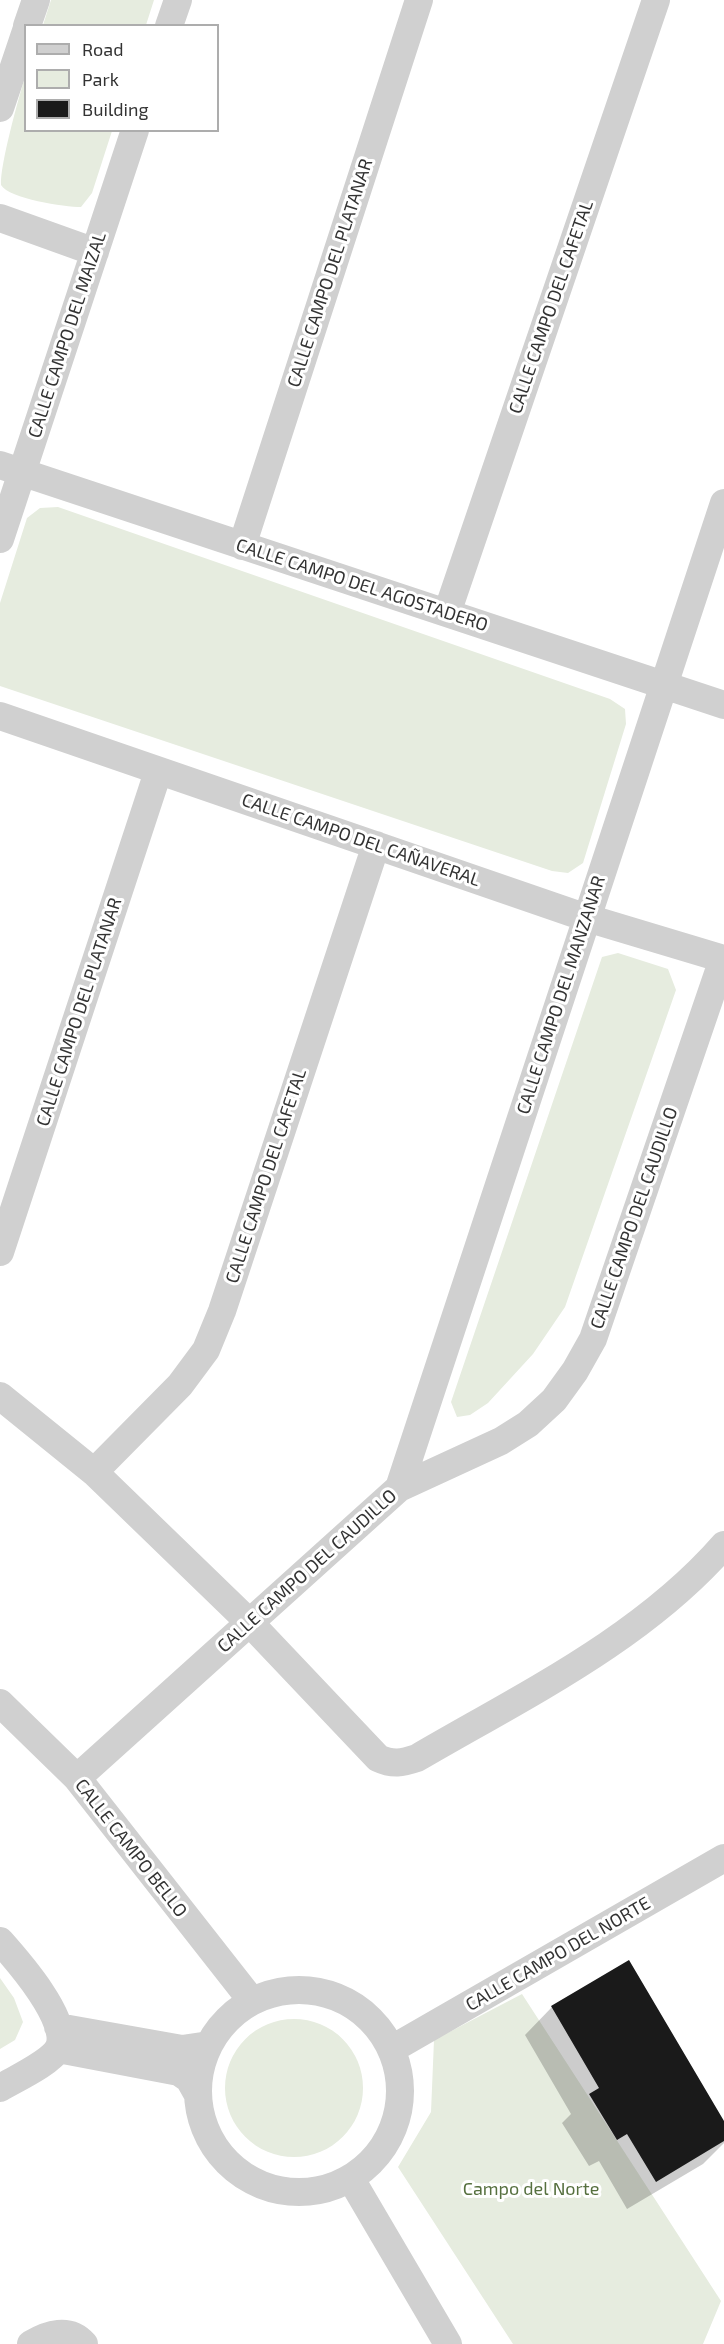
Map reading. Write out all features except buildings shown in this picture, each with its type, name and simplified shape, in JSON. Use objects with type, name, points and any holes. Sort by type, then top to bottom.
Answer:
[{"type":"street","points":[[28,24],[36,0]]},
{"type":"street","points":[[170,24],[178,0]]},
{"type":"street","name":"CALLE CAMPO DEL PLATANAR","points":[[242,546],[419,0]]},
{"type":"street","name":"CALLE CAMPO DEL CAFETAL","points":[[447,613],[656,0]]},
{"type":"street","points":[[0,108],[24,37]]},
{"type":"street","name":"CALLE CAMPO DEL MAIZAL","points":[[0,539],[11,469],[95,252],[134,132]]},
{"type":"street","points":[[0,218],[95,252]]},
{"type":"street","name":"CALLE CAMPO DEL AGOSTADERO","points":[[11,469],[724,705]]},
{"type":"street","name":"CALLE CAMPO DEL MANZANAR","points":[[399,1488],[724,502]]},
{"type":"street","name":"CALLE CAMPO DEL CAÑAVERAL","points":[[0,716],[587,918],[723,959]]},
{"type":"street","name":"CALLE CAMPO DEL PLATANAR","points":[[0,1252],[158,772]]},
{"type":"street","name":"CALLE CAMPO DEL CAFETAL","points":[[94,1472],[180,1385],[206,1350],[222,1311],[376,845]]},
{"type":"street","name":"CALLE CAMPO DEL CAUDILLO","points":[[77,1778],[399,1488],[501,1441],[528,1424],[554,1400],[575,1371],[593,1340],[723,959]]},
{"type":"street","points":[[0,1396],[94,1472],[250,1623],[378,1758],[390,1763],[403,1763],[417,1758],[601,1650],[655,1610],[705,1568],[724,1545]]},
{"type":"street","name":"CALLE CAMPO BELLO","points":[[0,1703],[77,1778],[252,2001]]},
{"type":"street","name":"CALLE CAMPO DEL NORTE","points":[[392,2049],[724,1858]]},
{"type":"street","points":[[0,1941],[47,2002],[59,2039],[47,2059],[0,2088]]},
{"type":"street","points":[[316,1990],[348,2001],[374,2021],[392,2049],[400,2077],[400,2107],[391,2135],[374,2160],[351,2179],[325,2190],[296,2193],[267,2188],[242,2175],[220,2155],[205,2131],[198,2095],[199,2074],[209,2045],[227,2020],[252,2001],[283,1991],[316,1990]]},
{"type":"street","points":[[59,2039],[182,2049],[209,2045]]},
{"type":"street","points":[[59,2039],[179,2072],[189,2079],[198,2095]]},
{"type":"street","points":[[351,2179],[448,2344]]},
{"type":"street","points":[[31,2344],[53,2334],[68,2333],[84,2344]]},
{"type":"green space","points":[[51,0],[154,0],[146,24],[43,24]]},
{"type":"green space","points":[[24,81],[24,132],[112,132],[92,193],[81,207],[63,206],[26,198],[6,190],[1,185],[6,148]]},
{"type":"green space","points":[[58,507],[610,699],[625,709],[626,724],[583,863],[568,873],[552,871],[0,686],[0,603],[27,518],[40,508]]},
{"type":"green space","points":[[618,953],[668,969],[676,990],[565,1307],[533,1354],[488,1403],[470,1415],[457,1417],[451,1402],[602,957]]},
{"type":"green space","points":[[0,1978],[14,1998],[23,2022],[15,2040],[0,2049]]},
{"type":"green space","name":"Campo del Norte","points":[[522,1994],[721,2301],[703,2344],[513,2344],[398,2167],[431,2112],[434,2040]]},
{"type":"green space","points":[[294,2019],[320,2024],[343,2039],[358,2062],[363,2088],[358,2114],[343,2137],[320,2152],[294,2157],[268,2152],[245,2137],[230,2114],[225,2088],[230,2062],[245,2039],[268,2024]]}]
